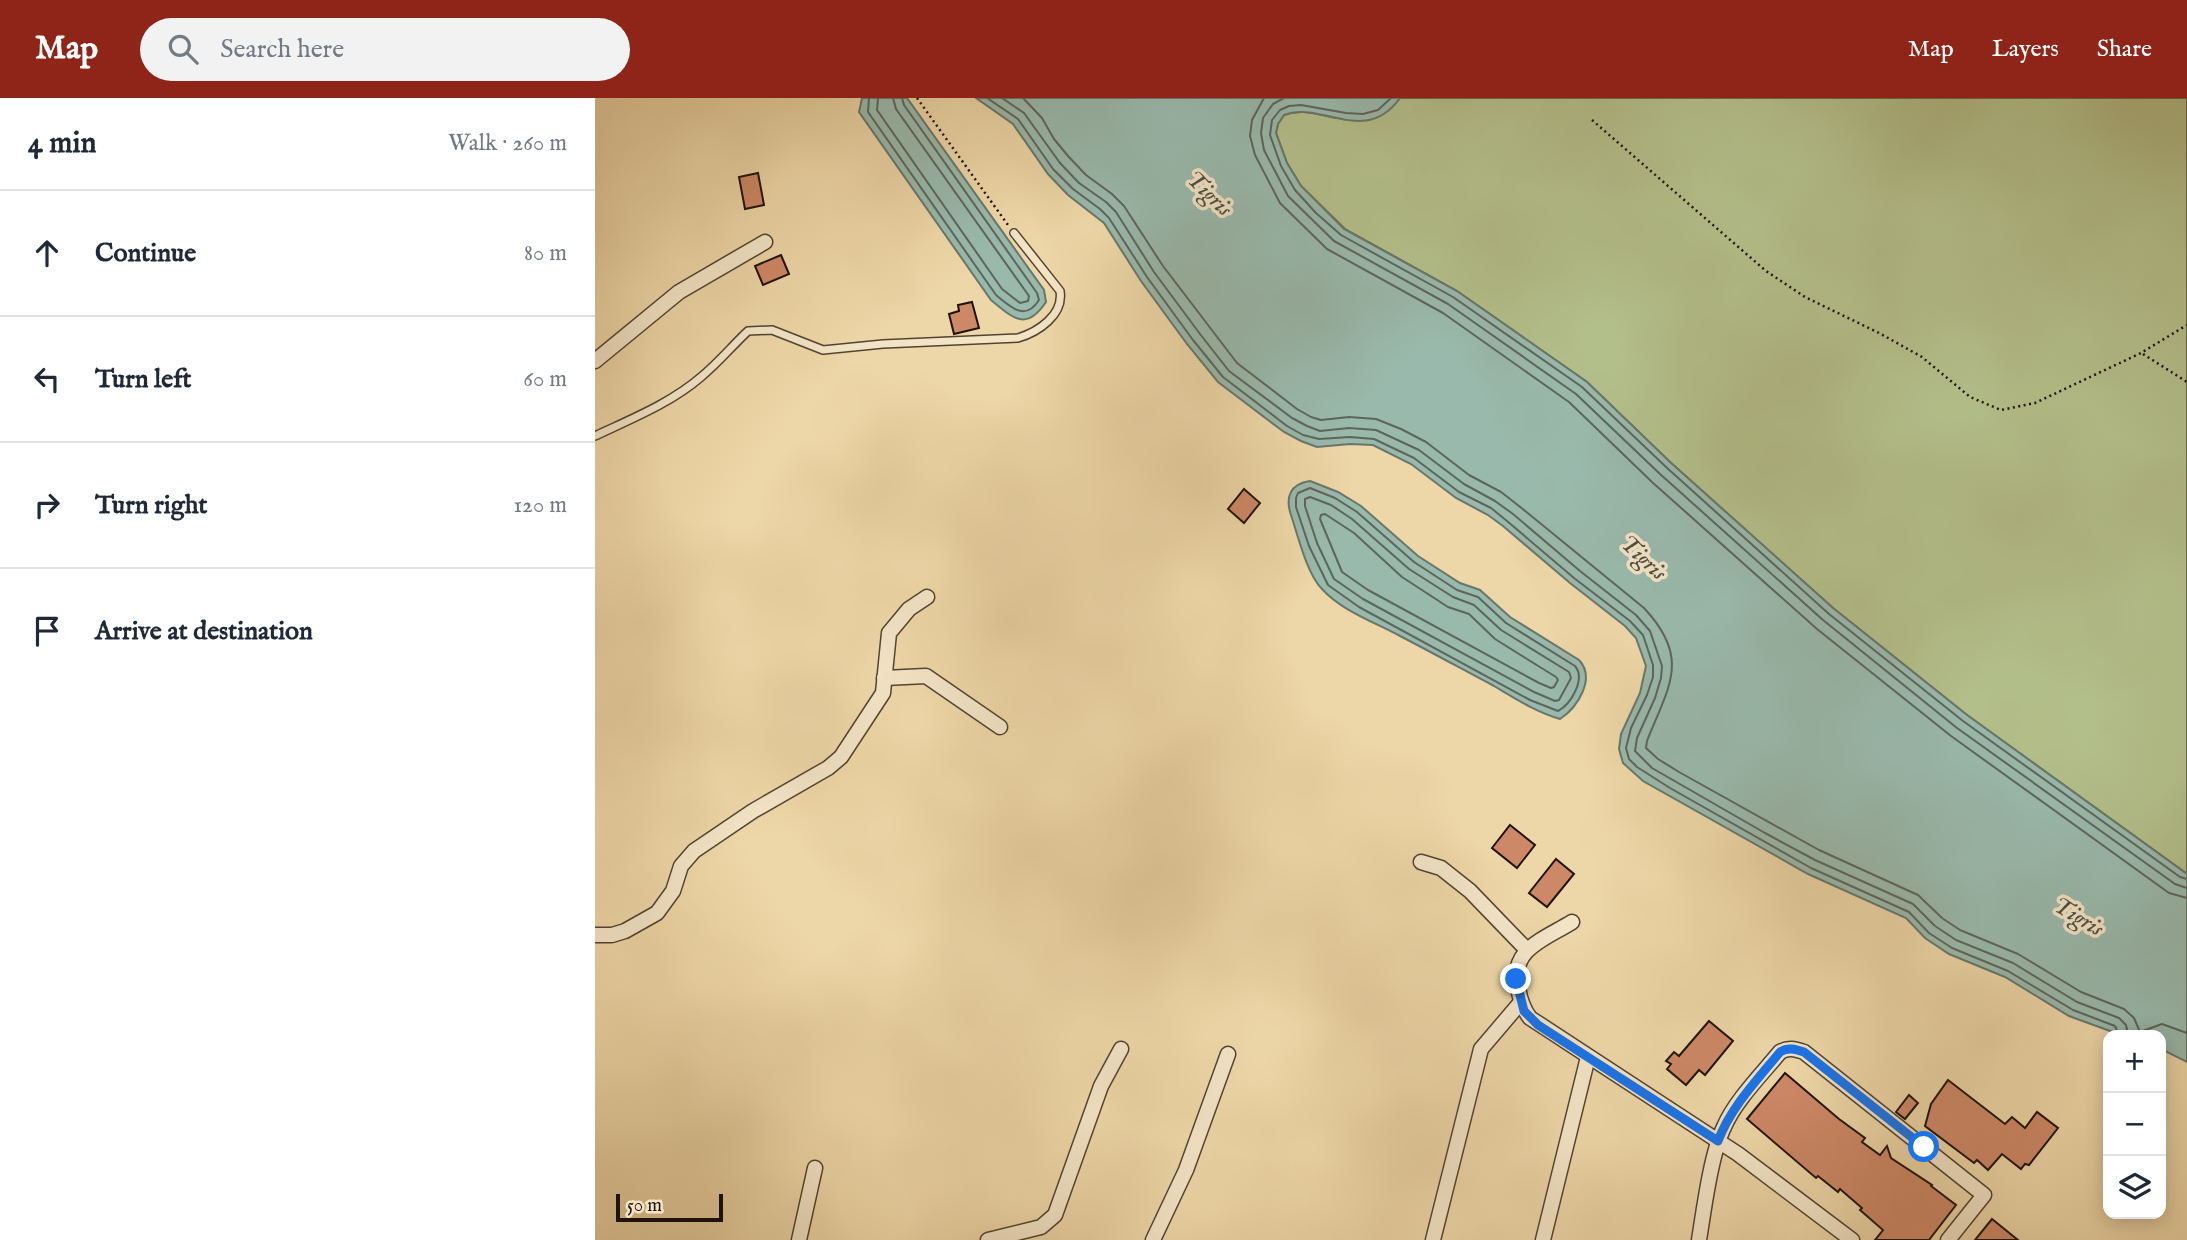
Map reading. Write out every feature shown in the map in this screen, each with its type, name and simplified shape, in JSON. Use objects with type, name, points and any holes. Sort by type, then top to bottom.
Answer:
[{"type":"street","points":[[595,360],[678,292],[765,242]]},
{"type":"street","points":[[595,934],[612,935],[625,931],[657,914],[673,891],[681,866],[694,851],[841,757],[883,693],[889,633],[909,609],[927,597]]},
{"type":"street","points":[[884,678],[926,676],[1000,727]]},
{"type":"street","points":[[1421,862],[1441,868],[1470,891],[1527,950]]},
{"type":"street","points":[[1572,922],[1527,950],[1519,961],[1515,971],[1524,1011],[1538,1025],[1718,1141],[1852,1240]]},
{"type":"street","points":[[1433,1240],[1481,1049],[1521,1002]]},
{"type":"street","points":[[988,1240],[1041,1227],[1055,1215],[1101,1086],[1121,1049]]},
{"type":"street","points":[[1699,1240],[1718,1141],[1725,1124],[1754,1083],[1780,1052],[1786,1049],[1804,1052],[1984,1195],[1948,1240]]},
{"type":"street","points":[[1153,1240],[1186,1170],[1228,1054]]},
{"type":"street","points":[[1543,1240],[1588,1057]]},
{"type":"street","points":[[799,1240],[814,1168]]},
{"type":"lane","points":[[595,436],[683,391],[748,331],[772,330],[823,350],[883,344],[1018,338],[1032,334],[1043,326],[1060,304],[1060,291],[1014,233]]},
{"type":"path","points":[[917,98],[1014,233]]},
{"type":"path","points":[[1593,120],[1766,271],[1805,298],[1922,357],[1970,397],[2001,410],[2035,403],[2141,353],[2187,325]]},
{"type":"path","points":[[2141,353],[2187,382]]},
{"type":"green space","points":[[1400,98],[2187,98],[2187,874],[1967,715],[1833,608],[1670,462],[1587,382],[1457,291],[1345,229],[1301,186],[1287,163],[1276,133],[1284,115],[1306,112],[1352,120],[1388,110]]},
{"type":"water","points":[[862,98],[907,98],[1044,290],[1046,302],[1032,317],[1019,319],[991,300],[859,112]]},
{"type":"water","name":"Tigris","points":[[976,98],[1400,98],[1387,112],[1372,119],[1358,121],[1298,112],[1284,115],[1276,133],[1287,163],[1301,186],[1344,229],[1457,291],[1587,382],[1670,462],[1833,608],[1967,715],[2187,874],[2187,1062],[2166,1052],[2166,1030],[2107,1030],[2069,1016],[2005,977],[1949,954],[1925,938],[1906,918],[1808,874],[1643,781],[1623,763],[1619,749],[1621,734],[1640,693],[1646,666],[1636,638],[1625,626],[1503,526],[1456,498],[1411,464],[1373,445],[1317,447],[1301,441],[1284,432],[1218,382],[1141,281],[1104,223],[1068,195],[1048,174],[1013,124]]},
{"type":"water","points":[[1310,481],[1338,492],[1361,506],[1418,556],[1460,583],[1480,590],[1510,617],[1579,660],[1586,675],[1583,692],[1567,714],[1560,719],[1526,705],[1359,616],[1330,597],[1312,574],[1289,508],[1289,497],[1294,488]]},
{"type":"building","points":[[758,173],[764,205],[745,209],[739,177]]},
{"type":"building","points":[[781,255],[789,274],[763,285],[755,266]]},
{"type":"building","points":[[972,302],[979,328],[954,334],[949,314],[959,311],[958,305]]},
{"type":"building","points":[[1244,489],[1260,503],[1244,523],[1228,509]]},
{"type":"building","points":[[1510,825],[1535,845],[1517,868],[1492,848]]},
{"type":"building","points":[[1556,859],[1574,874],[1547,907],[1529,893]]},
{"type":"building","points":[[1709,1021],[1733,1041],[1705,1075],[1699,1070],[1686,1085],[1667,1069],[1671,1064],[1666,1061],[1674,1052],[1679,1056]]},
{"type":"building","points":[[1785,1073],[1865,1138],[1862,1142],[1880,1155],[1887,1146],[1891,1158],[1932,1185],[1956,1205],[1929,1240],[1875,1240],[1883,1230],[1860,1210],[1862,1208],[1840,1189],[1838,1192],[1818,1176],[1816,1178],[1747,1119]]},
{"type":"building","points":[[1948,1080],[2005,1124],[2012,1117],[2025,1128],[2037,1112],[2058,1128],[2029,1165],[2025,1164],[2021,1169],[2002,1154],[1988,1170],[1977,1160],[1974,1163],[1925,1126],[1931,1104]]},
{"type":"building","points":[[1909,1095],[1918,1103],[1905,1119],[1896,1112]]},
{"type":"building","points":[[1992,1219],[2018,1240],[1975,1240]]},
{"type":"route","points":[[1516,979],[1524,1011],[1538,1025],[1718,1141],[1725,1124],[1754,1083],[1780,1052],[1795,1049],[1804,1052],[1924,1147]]}]
